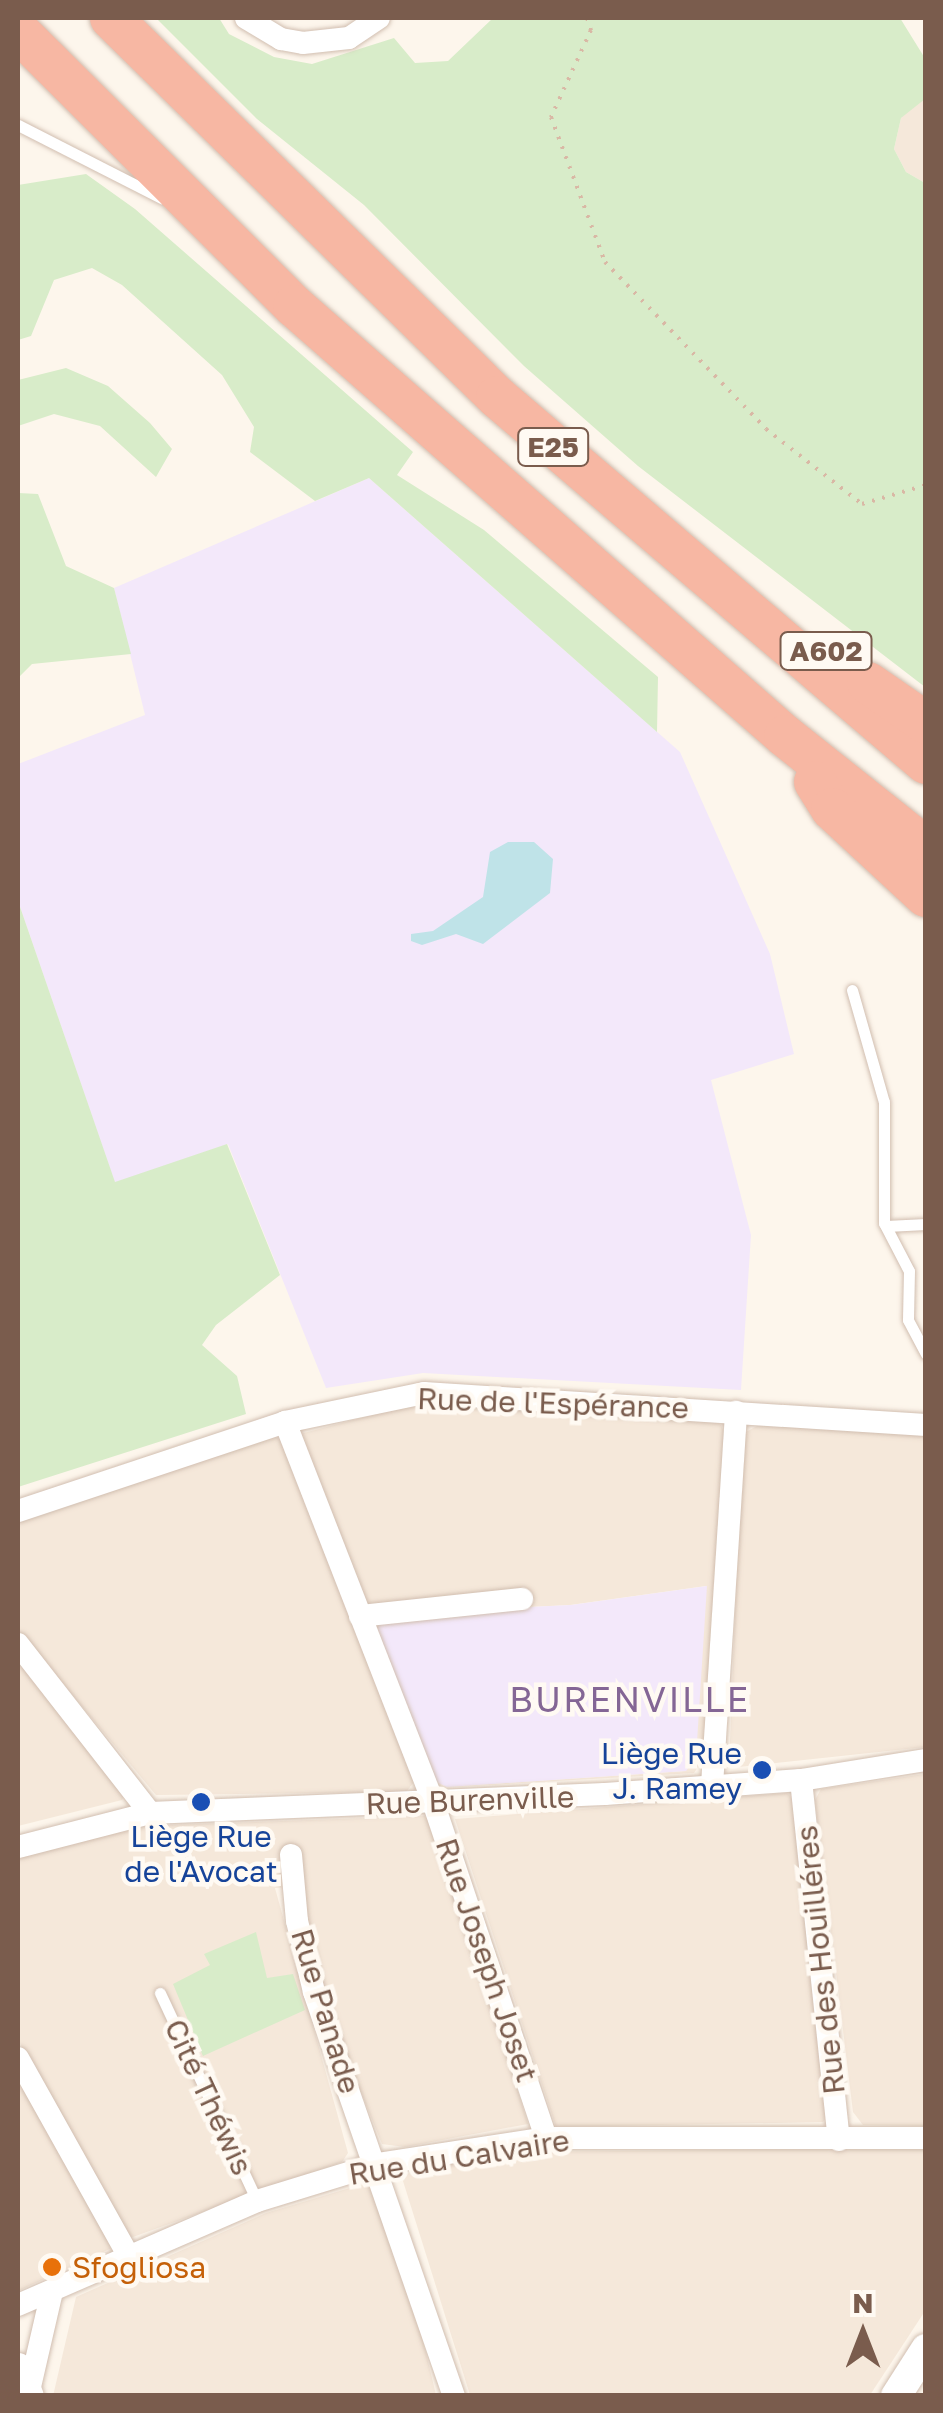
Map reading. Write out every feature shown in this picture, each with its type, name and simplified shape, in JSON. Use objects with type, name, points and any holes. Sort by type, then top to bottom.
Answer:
[{"type":"highway","name":"E25","points":[[111,18],[497,398],[740,609],[926,763]]},
{"type":"highway","name":"E25","points":[[18,31],[201,218],[785,736],[926,848]]},
{"type":"highway","name":"A602","points":[[740,609],[814,641],[926,723]]},
{"type":"highway","points":[[785,736],[832,809],[926,896]]},
{"type":"street","points":[[246,18],[302,44],[349,38],[379,18]]},
{"type":"street","name":"Rue de l'Espérance","points":[[18,1511],[285,1422],[424,1393],[926,1425]]},
{"type":"street","points":[[712,1785],[736,1412]]},
{"type":"street","name":"Rue Joseph Joset","points":[[285,1422],[434,1802],[546,2138]]},
{"type":"street","points":[[360,1616],[522,1599]]},
{"type":"street","points":[[18,1644],[150,1813]]},
{"type":"street","name":"Rue Burenville","points":[[18,1846],[150,1813],[434,1802],[801,1780],[926,1760]]},
{"type":"street","name":"Rue des Houilléres","points":[[801,1780],[839,2140]]},
{"type":"street","name":"Rue Panade","points":[[291,1855],[296,1921],[314,1992],[378,2164],[454,2396]]},
{"type":"street","points":[[18,2058],[129,2258]]},
{"type":"street","name":"Rue du Calvaire","points":[[18,2305],[258,2201],[378,2164],[546,2138],[926,2138]]},
{"type":"street","points":[[25,2385],[52,2291]]},
{"type":"street","points":[[896,2396],[926,2349]]},
{"type":"lane","points":[[18,125],[201,218]]},
{"type":"lane","points":[[852,990],[884,1102],[886,1226],[909,1271],[908,1320],[926,1354]]},
{"type":"lane","points":[[886,1226],[926,1224]]},
{"type":"lane","name":"Cité Théwis","points":[[160,1993],[258,2201]]},
{"type":"path","points":[[587,18],[591,30],[551,117],[605,262],[766,429],[862,504],[926,485]]},
{"type":"shaded area","points":[[925,91],[925,183],[906,172],[894,149],[901,118]]},
{"type":"shaded area","points":[[369,478],[680,752],[770,954],[794,1054],[711,1080],[751,1235],[741,1390],[423,1373],[326,1388],[228,1144],[115,1183],[18,901],[18,764],[145,715],[114,588]]},
{"type":"shaded area","points":[[414,1404],[705,1414],[721,1425],[729,1444],[702,1761],[694,1773],[436,1788],[300,1434]],"holes":[[[706,1586],[686,1771],[447,1787],[387,1614],[570,1605]]]},
{"type":"shaded area","points":[[761,1424],[925,1435],[925,1747],[729,1768],[742,1434]]},
{"type":"shaded area","points":[[272,1436],[280,1439],[414,1782],[406,1792],[156,1795],[18,1630],[18,1519]]},
{"type":"shaded area","points":[[707,1586],[696,1758],[686,1771],[447,1787],[436,1782],[373,1622],[387,1614],[571,1605]]},
{"type":"shaded area","points":[[18,1657],[125,1794],[122,1800],[18,1826]]},
{"type":"shaded area","points":[[925,1774],[925,2126],[863,2125],[853,2112],[815,1800],[821,1789]]},
{"type":"shaded area","points":[[787,1793],[796,1802],[829,2114],[823,2122],[556,2127],[455,1819]]},
{"type":"shaded area","points":[[425,1816],[434,1823],[528,2124],[405,2147],[382,2144],[324,2001],[298,1887],[275,1888],[348,2153],[342,2162],[130,2238],[18,2040],[18,1851],[140,1826]]},
{"type":"shaded area","points":[[18,2074],[112,2248],[18,2291]]},
{"type":"shaded area","points":[[925,2148],[925,2311],[870,2395],[470,2395],[403,2181],[411,2170],[519,2152]]},
{"type":"shaded area","points":[[363,2184],[370,2187],[417,2315],[436,2395],[53,2396],[76,2297],[266,2213]]},
{"type":"green space","points":[[156,18],[219,18],[229,34],[274,57],[312,64],[394,38],[415,63],[448,61],[493,18],[900,18],[926,60],[925,99],[901,118],[894,149],[906,172],[925,183],[925,687],[638,466],[524,366],[364,205],[257,119]]},
{"type":"green space","points":[[86,174],[135,209],[413,452],[397,475],[484,530],[658,677],[657,732],[369,478],[315,501],[250,452],[254,427],[222,375],[122,285],[92,268],[54,280],[31,336],[18,340],[18,185]]},
{"type":"green space","points":[[66,368],[108,386],[150,423],[172,449],[156,477],[100,426],[54,414],[18,426],[18,380]]},
{"type":"green space","points":[[18,493],[38,494],[66,566],[114,588],[131,654],[32,664],[18,678]]},
{"type":"green space","points":[[18,901],[115,1182],[227,1144],[280,1275],[216,1325],[202,1345],[237,1376],[246,1414],[18,1487]]},
{"type":"green space","points":[[256,1932],[267,1978],[293,1974],[305,2010],[203,2056],[173,1984],[210,1965],[204,1954]]},
{"type":"water","points":[[508,842],[534,842],[553,859],[550,893],[483,944],[456,934],[422,945],[411,941],[411,934],[433,931],[483,897],[490,852]]},
{"type":"place","name":"Liège Rue J. Ramey","points":[[762,1770]]},
{"type":"place","name":"Liège Rue de l'Avocat","points":[[201,1802]]},
{"type":"place","name":"Sfogliosa","points":[[52,2267]]},
{"type":"district","name":"BURENVILLE","points":[[630,1699]]}]
